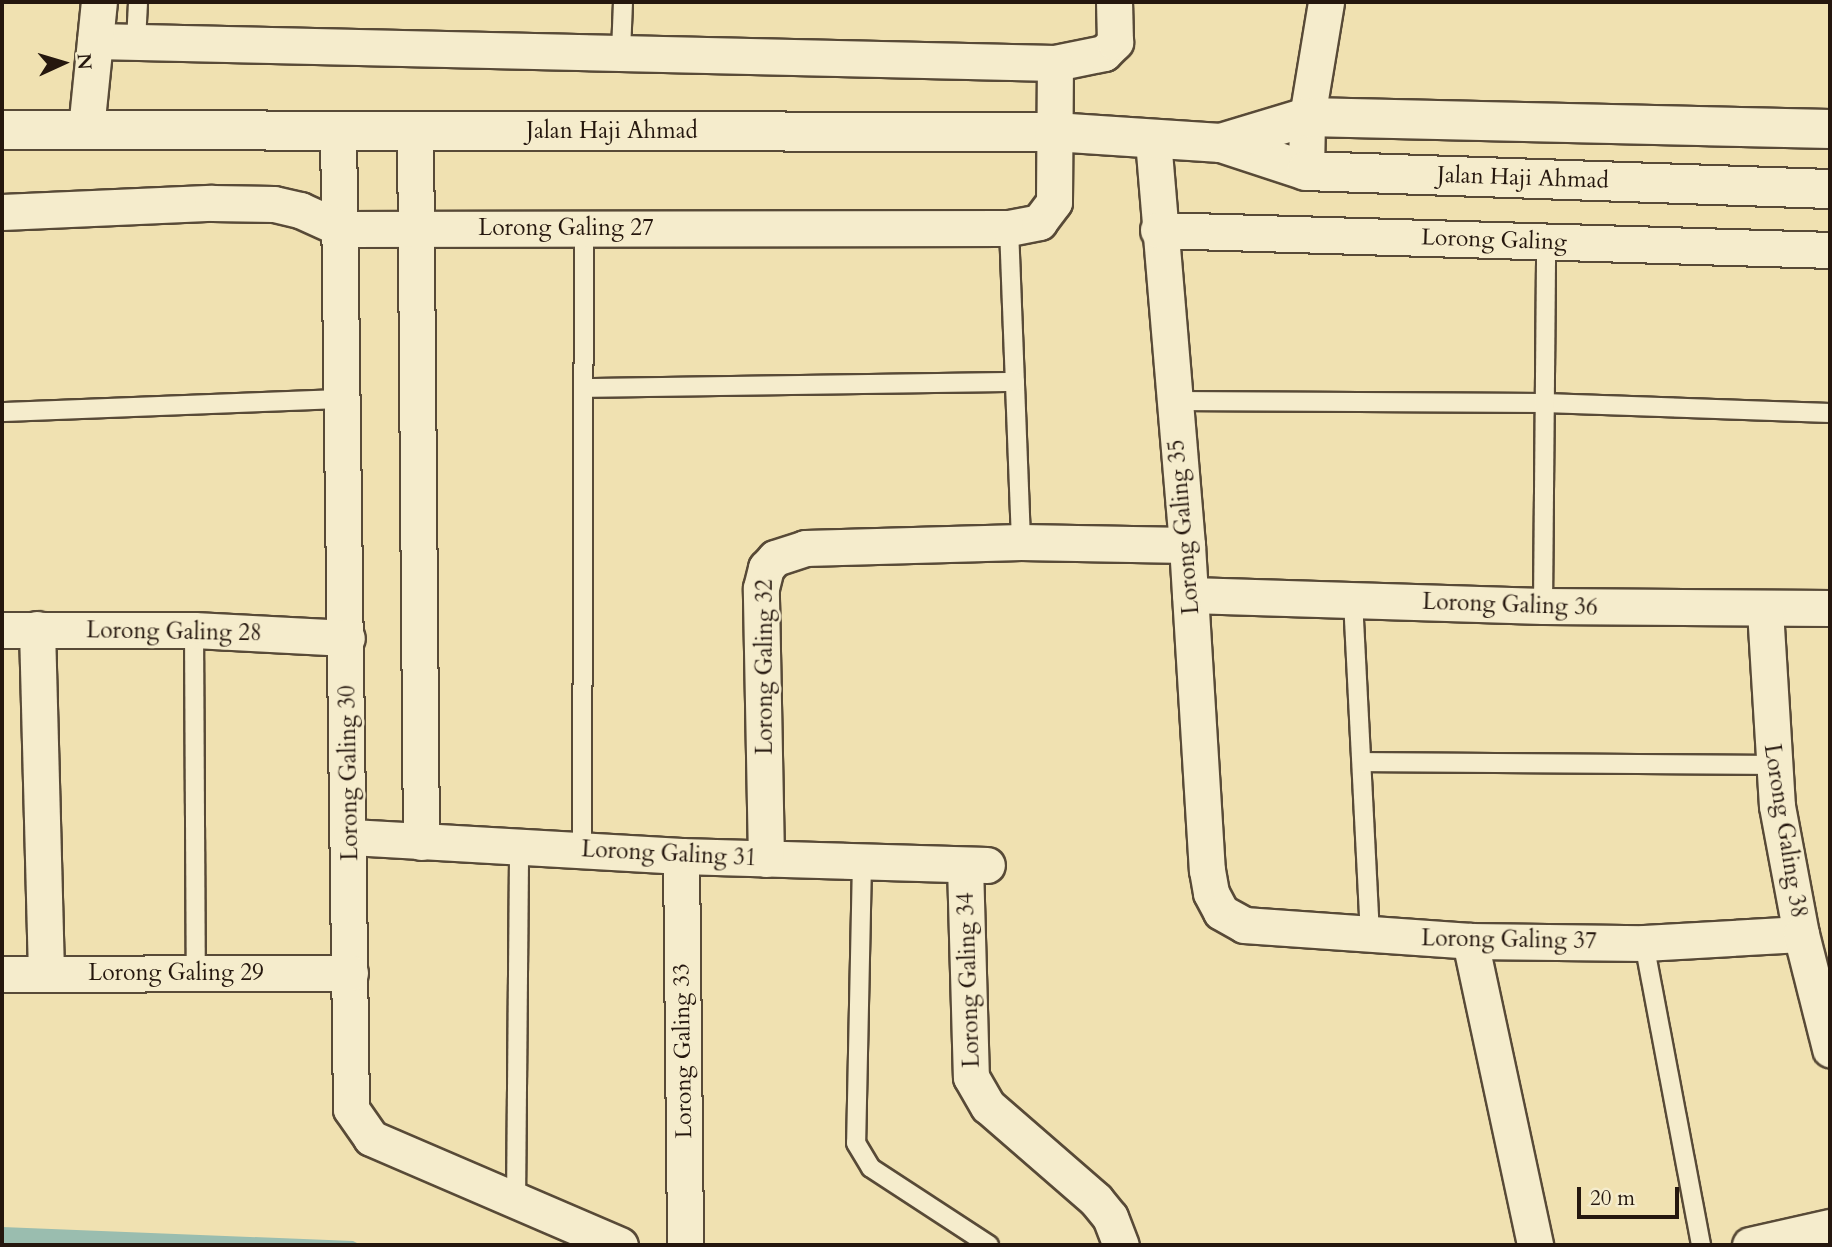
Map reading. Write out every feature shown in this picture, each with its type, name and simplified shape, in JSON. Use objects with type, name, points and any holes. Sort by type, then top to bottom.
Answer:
[{"type":"street","points":[[86,128],[99,2]]},
{"type":"street","points":[[95,41],[1055,63],[1104,53],[1115,42],[1114,2]]},
{"type":"street","points":[[1306,171],[1307,117],[1326,2]]},
{"type":"street","name":"Lorong Galing 27","points":[[2,212],[274,204],[300,210],[342,229],[1009,229],[1039,222],[1054,202],[1055,63]]},
{"type":"street","name":"Jalan Haji Ahmad","points":[[1221,143],[1307,117],[1830,129]]},
{"type":"street","name":"Jalan Haji Ahmad","points":[[2,130],[86,128],[1054,132],[1221,143],[1306,171],[1830,189]]},
{"type":"street","name":"Lorong Galing 30","points":[[338,130],[342,229],[351,838],[351,1109],[370,1139],[620,1245]]},
{"type":"street","points":[[415,130],[421,842]]},
{"type":"street","name":"Lorong Galing 35","points":[[1153,140],[1158,230],[1187,545],[1207,870],[1211,893],[1221,912]]},
{"type":"street","name":"Lorong Galing","points":[[1158,230],[1830,250]]},
{"type":"street","name":"Lorong Galing 32","points":[[766,859],[761,588],[766,568],[788,551],[805,548],[1021,542],[1187,545]]},
{"type":"street","name":"Lorong Galing 36","points":[[1190,594],[1543,606],[1765,610],[1830,608]]},
{"type":"street","name":"Lorong Galing 38","points":[[1765,610],[1772,765],[1801,934],[1830,1046]]},
{"type":"street","points":[[37,629],[46,974]]},
{"type":"street","name":"Lorong Galing 28","points":[[2,630],[194,630],[347,638]]},
{"type":"street","name":"Lorong Galing 31","points":[[351,838],[681,856],[976,865]]},
{"type":"street","name":"Lorong Galing 33","points":[[681,856],[685,1245]]},
{"type":"street","name":"Lorong Galing 34","points":[[976,865],[971,1077],[988,1106],[1096,1200],[1110,1217],[1121,1245]]},
{"type":"street","name":"Lorong Galing 37","points":[[1221,912],[1244,925],[1470,941],[1644,943],[1801,934]]},
{"type":"street","points":[[1470,941],[1535,1245]]},
{"type":"street","name":"Lorong Galing 29","points":[[2,974],[350,973]]},
{"type":"street","points":[[1750,1245],[1830,1227]]},
{"type":"lane","points":[[136,41],[138,2]]},
{"type":"lane","points":[[621,51],[623,2]]},
{"type":"lane","points":[[582,850],[584,229]]},
{"type":"lane","points":[[1009,229],[1021,542]]},
{"type":"lane","points":[[1543,606],[1546,242]]},
{"type":"lane","points":[[585,388],[1015,382]]},
{"type":"lane","points":[[2,412],[344,399]]},
{"type":"lane","points":[[1173,401],[1544,403],[1830,413]]},
{"type":"lane","points":[[1353,600],[1370,935]]},
{"type":"lane","points":[[194,630],[196,973]]},
{"type":"lane","points":[[1362,762],[1772,765]]},
{"type":"lane","points":[[516,1203],[519,847]]},
{"type":"lane","points":[[862,862],[856,1143],[871,1168],[989,1245]]},
{"type":"lane","points":[[1644,943],[1701,1245]]},
{"type":"shaded area","points":[[2,1227],[353,1241],[361,1245],[2,1245]]}]
